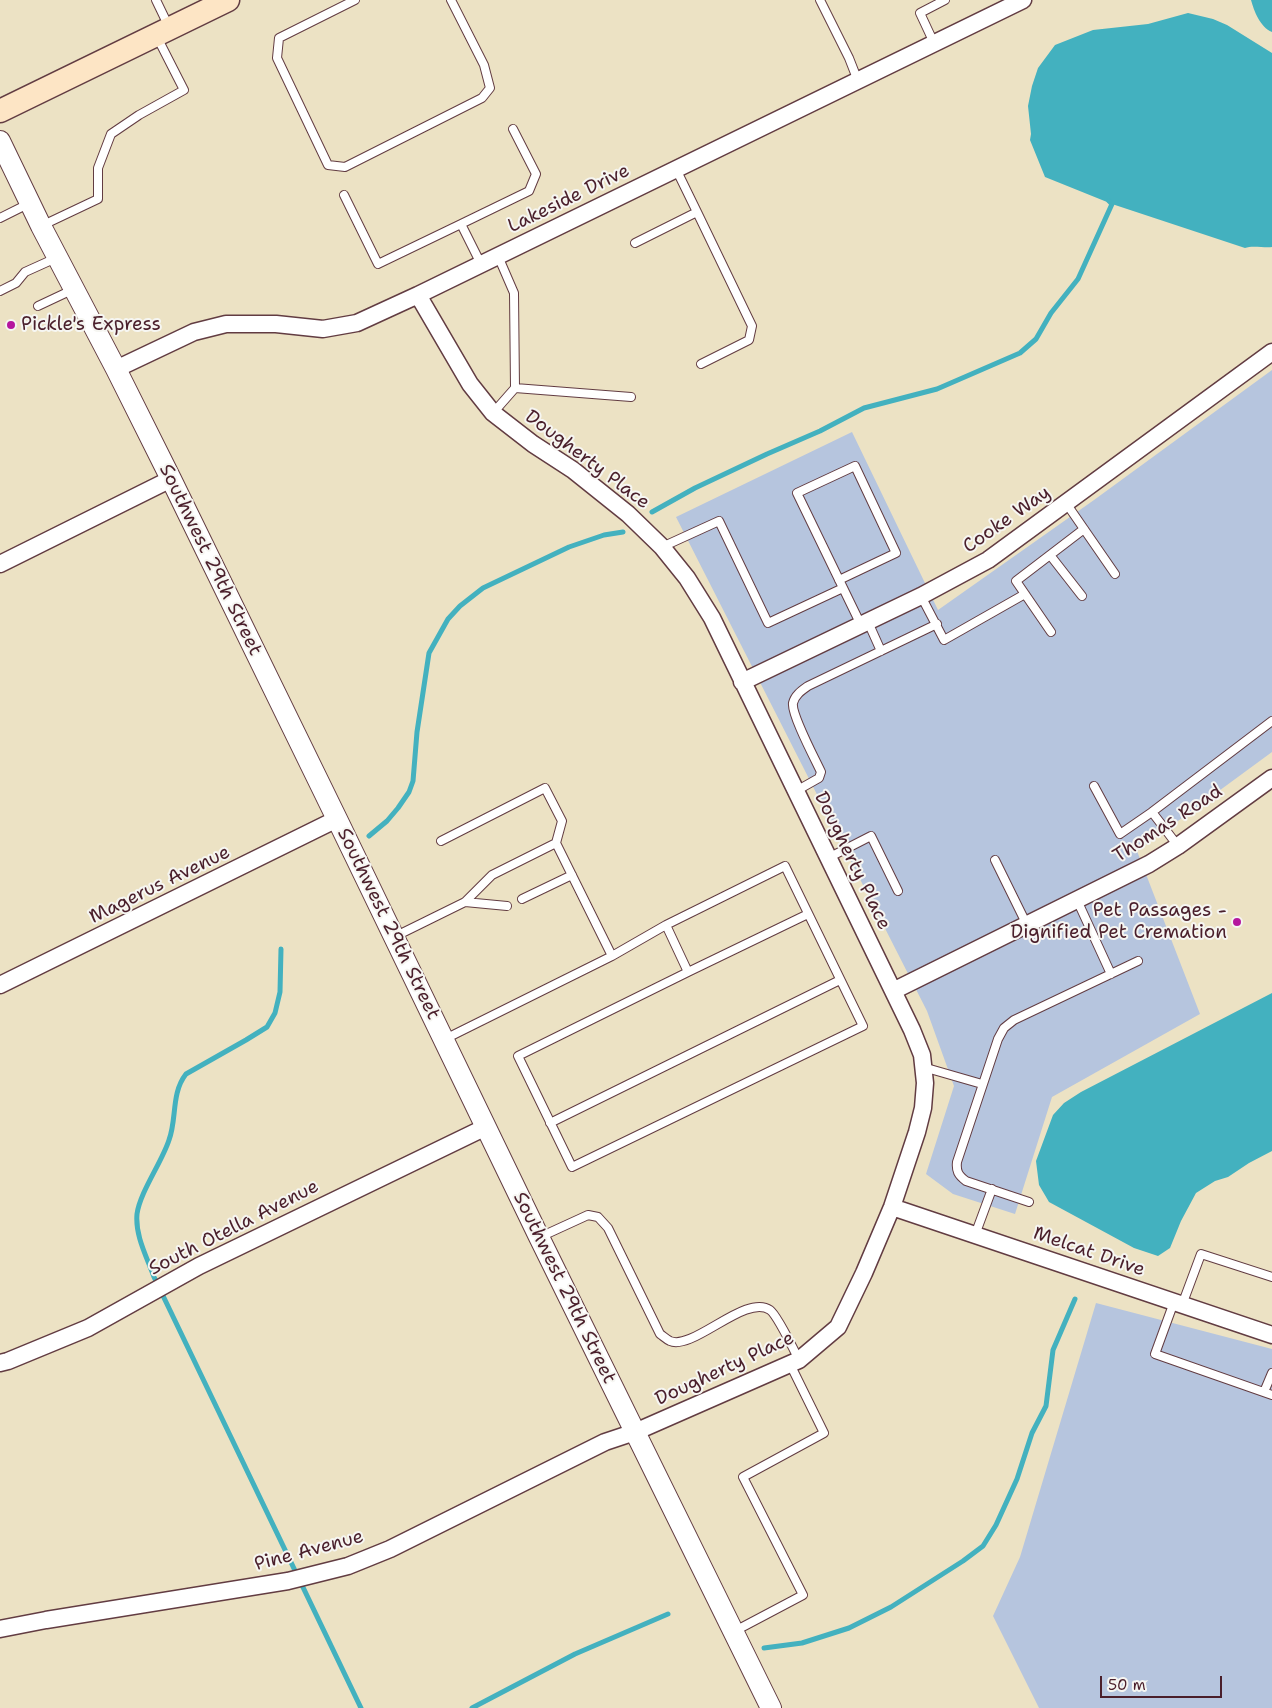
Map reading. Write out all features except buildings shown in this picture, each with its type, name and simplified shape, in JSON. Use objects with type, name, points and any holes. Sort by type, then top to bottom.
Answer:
[{"type":"main road","points":[[0,111],[228,0]]},
{"type":"street","name":"Lakeside Drive","points":[[116,369],[194,332],[226,324],[276,324],[323,329],[357,323],[676,170],[1021,0]]},
{"type":"street","name":"Southwest 29th Street","points":[[0,141],[41,226],[171,479],[539,1238],[771,1708]]},
{"type":"street","name":"Dougherty Place","points":[[418,295],[470,384],[492,413],[533,444],[573,470],[628,514],[662,547],[687,578],[712,618],[912,1030],[922,1055],[925,1083],[923,1108],[917,1132],[892,1206],[864,1273],[838,1327],[794,1362],[635,1432]]},
{"type":"street","name":"Cooke Way","points":[[742,682],[922,596],[988,560],[1272,352]]},
{"type":"street","points":[[0,564],[171,479]]},
{"type":"street","name":"Thomas Road","points":[[893,991],[1149,864],[1178,846],[1272,778]]},
{"type":"street","name":"Magerus Avenue","points":[[0,985],[337,819]]},
{"type":"street","name":"South Otella Avenue","points":[[0,1362],[8,1361],[88,1328],[208,1261],[486,1127]]},
{"type":"street","name":"Melcat Drive","points":[[892,1206],[1272,1335]]},
{"type":"street","name":"Pine Avenue","points":[[0,1629],[288,1581],[348,1566],[390,1549],[605,1442],[635,1432]]},
{"type":"lane","points":[[41,226],[98,199],[98,168],[111,134],[139,115],[184,90],[163,32],[156,0]]},
{"type":"lane","points":[[355,0],[344,3],[279,38],[277,58],[328,165],[345,167],[482,98],[490,88],[484,65],[451,0]]},
{"type":"lane","points":[[820,0],[849,58],[858,81]]},
{"type":"lane","points":[[934,43],[920,13],[945,0]]},
{"type":"lane","points":[[344,195],[378,264],[529,191],[536,174],[513,129]]},
{"type":"lane","points":[[676,170],[752,326],[749,340],[701,364]]},
{"type":"lane","points":[[0,218],[30,203]]},
{"type":"lane","points":[[634,243],[697,212]]},
{"type":"lane","points":[[461,224],[481,264]]},
{"type":"lane","points":[[492,413],[515,388],[514,293],[498,256]]},
{"type":"lane","points":[[0,291],[16,283],[25,272],[57,257]]},
{"type":"lane","points":[[38,306],[74,289]]},
{"type":"lane","points":[[515,388],[631,397]]},
{"type":"lane","points":[[662,547],[719,521],[768,622],[841,584],[896,553],[855,466],[797,493],[841,584],[881,651]]},
{"type":"lane","points":[[1066,503],[1115,574]]},
{"type":"lane","points":[[1051,632],[1016,581],[1084,529]]},
{"type":"lane","points":[[1050,555],[1082,596]]},
{"type":"lane","points":[[922,596],[944,640],[1025,594]]},
{"type":"lane","points":[[796,791],[819,778],[822,772],[796,716],[793,704],[798,693],[808,686],[937,624]]},
{"type":"lane","points":[[1094,786],[1120,834],[1272,721]]},
{"type":"lane","points":[[441,841],[545,788],[562,821],[556,843],[612,956]]},
{"type":"lane","points":[[1152,812],[1178,846]]},
{"type":"lane","points":[[828,858],[871,836],[898,891]]},
{"type":"lane","points":[[394,937],[465,902],[492,875],[556,843]]},
{"type":"lane","points":[[995,860],[1027,925]]},
{"type":"lane","points":[[444,1040],[612,956],[666,925],[785,866],[863,1026],[572,1167],[518,1056],[808,914]]},
{"type":"lane","points":[[522,899],[572,875]]},
{"type":"lane","points":[[1077,900],[1111,974]]},
{"type":"lane","points":[[465,902],[507,906]]},
{"type":"lane","points":[[666,925],[688,972]]},
{"type":"lane","points":[[1029,1202],[966,1181],[960,1177],[956,1168],[998,1039],[1004,1028],[1014,1020],[1138,961]]},
{"type":"lane","points":[[550,1123],[840,980]]},
{"type":"lane","points":[[923,1067],[982,1084]]},
{"type":"lane","points":[[975,1235],[992,1189]]},
{"type":"lane","points":[[539,1238],[588,1215],[598,1217],[608,1228],[660,1334],[671,1342],[684,1341],[749,1308],[761,1306],[771,1311],[824,1433],[742,1477],[803,1595],[734,1632]]},
{"type":"lane","points":[[1272,1277],[1202,1254],[1155,1354],[1272,1395]]},
{"type":"lane","points":[[1264,1392],[1272,1373]]},
{"type":"shaded area","points":[[1272,370],[1272,752],[1137,851],[1200,1014],[1052,1097],[1015,1214],[953,1194],[926,1174],[954,1086],[927,1011],[676,517],[852,432],[938,610],[1094,500]]},
{"type":"shaded area","points":[[1096,1303],[1272,1349],[1272,1708],[1039,1708],[993,1616],[1020,1557]]},
{"type":"water","points":[[1251,0],[1272,0],[1272,32],[1261,23]]},
{"type":"water","points":[[1188,13],[1213,19],[1227,25],[1272,53],[1272,247],[1245,248],[1112,204],[1045,177],[1030,140],[1028,106],[1032,86],[1038,68],[1055,45],[1093,30],[1148,24]]},
{"type":"water","points":[[1272,993],[1272,1151],[1196,1193],[1181,1221],[1170,1248],[1158,1256],[1134,1248],[1049,1202],[1039,1185],[1036,1161],[1053,1115],[1064,1103],[1081,1092]]},
{"type":"waterway","points":[[652,512],[695,488],[820,431],[864,408],[937,389],[1020,353],[1036,339],[1051,313],[1078,279],[1112,204],[1109,201]]},
{"type":"waterway","points":[[369,836],[387,821],[409,792],[413,781],[417,732],[429,653],[448,619],[460,606],[483,588],[569,547],[604,535],[623,532]]},
{"type":"waterway","points":[[281,949],[280,992],[275,1013],[267,1027],[186,1074],[181,1081],[176,1098],[169,1140],[142,1196],[137,1214],[137,1222],[142,1246],[154,1277],[361,1708]]},
{"type":"waterway","points":[[764,1648],[802,1643],[849,1628],[891,1607],[983,1546],[996,1525],[1017,1479],[1032,1433],[1046,1406],[1053,1350],[1075,1299]]},
{"type":"waterway","points":[[472,1708],[575,1654],[668,1614]]},
{"type":"place","name":"Pickle's Express","points":[[11,325]]},
{"type":"place","name":"Pet Passages - Dignified Pet Cremation","points":[[1237,922]]}]
